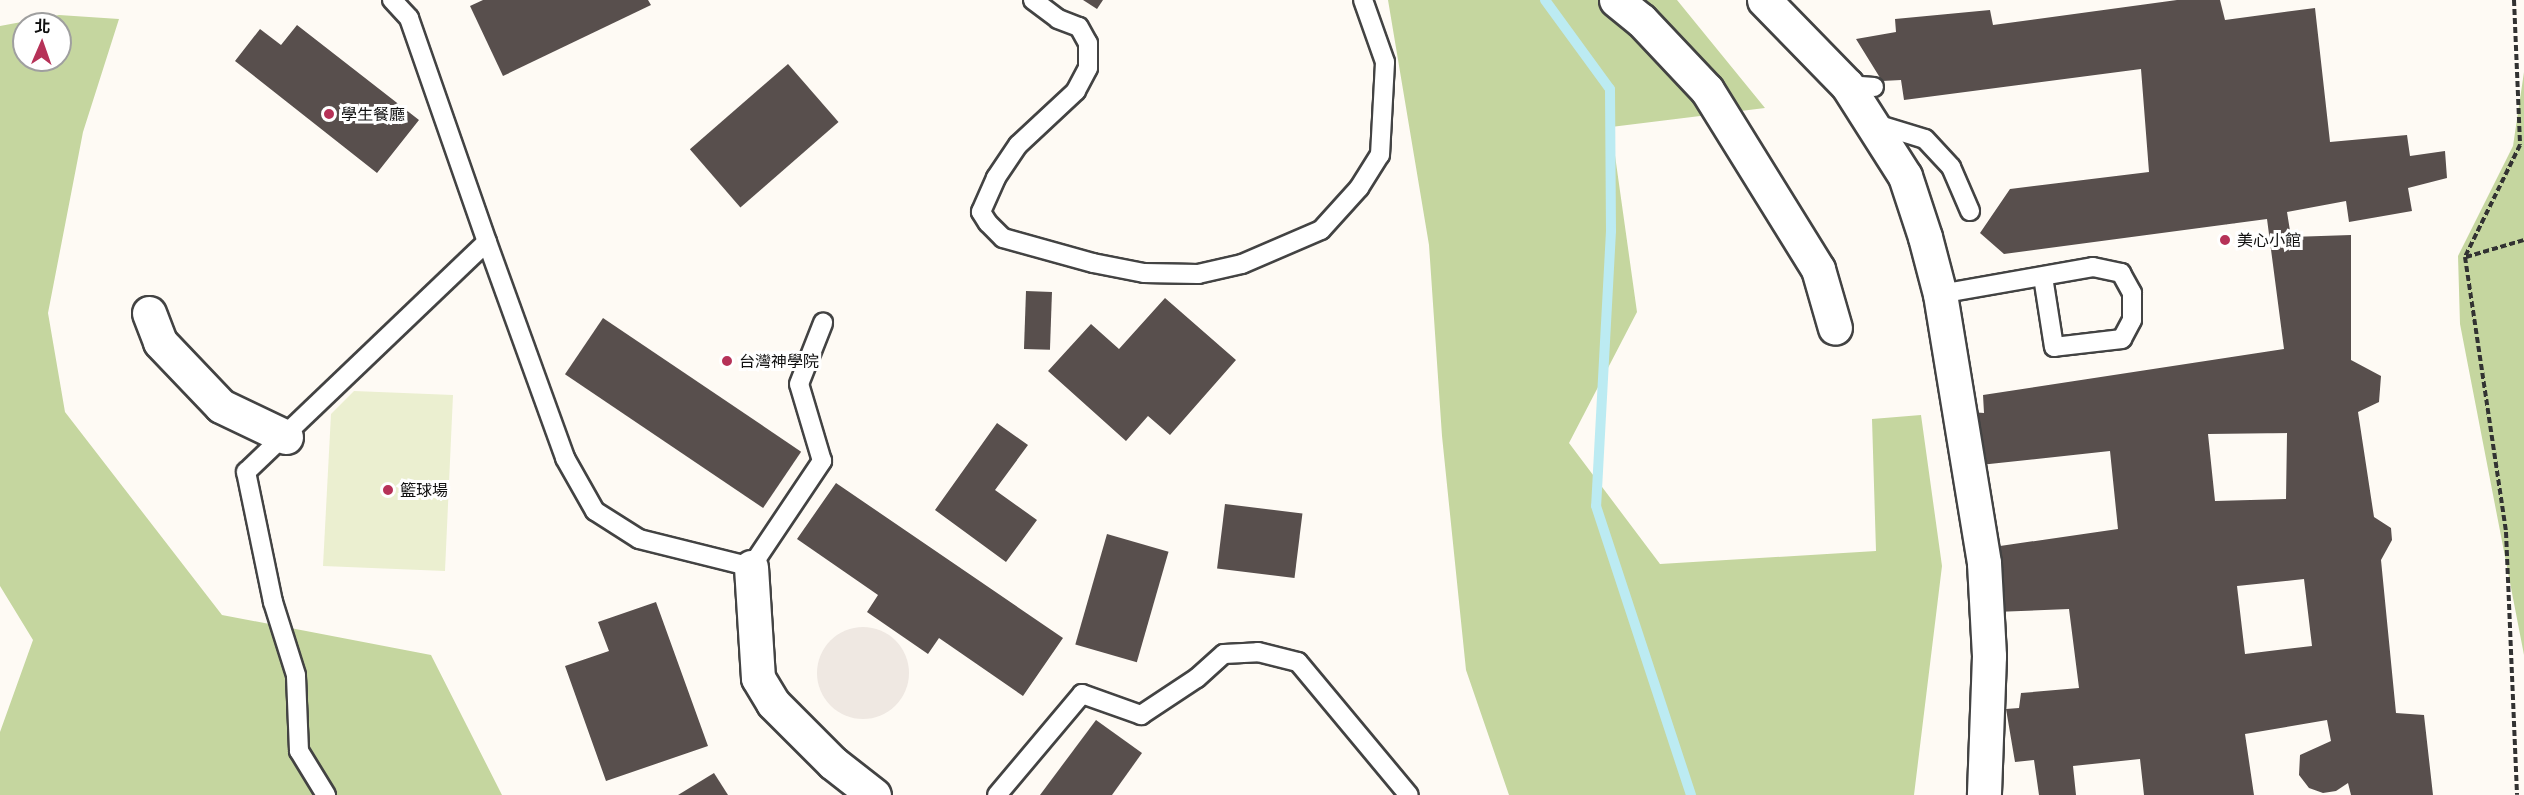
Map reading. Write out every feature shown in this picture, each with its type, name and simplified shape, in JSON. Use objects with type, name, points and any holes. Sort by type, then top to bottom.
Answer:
[{"type":"street","points":[[1616,0],[1641,20],[1707,90],[1818,269],[1835,328]]},
{"type":"street","points":[[1764,0],[1860,86],[1873,123],[1905,176],[1940,294],[1984,563],[1989,656],[1984,795]]},
{"type":"street","points":[[149,313],[160,342],[221,406],[286,437]]},
{"type":"street","points":[[751,567],[758,678],[773,703],[833,763],[874,795]]},
{"type":"lane","points":[[392,0],[409,18],[565,458],[595,511],[639,539],[751,567],[822,460],[799,384],[823,323]]},
{"type":"lane","points":[[1033,0],[1058,19],[1079,27],[1088,43],[1088,68],[1076,91],[1018,145],[988,191],[981,212],[984,218],[1003,238],[1046,251],[1144,273],[1198,274],[1242,264],[1321,230],[1359,188],[1380,155],[1385,62],[1363,0]]},
{"type":"lane","points":[[1873,123],[1925,139],[1951,167],[1970,211]]},
{"type":"lane","points":[[326,795],[299,751],[296,675],[273,602],[246,472],[286,437],[487,242]]},
{"type":"lane","points":[[1940,294],[2094,267],[2121,273],[2132,302],[2132,320],[2122,339],[2054,347],[2043,277]]},
{"type":"lane","points":[[997,795],[1082,694],[1141,715],[1197,678],[1224,654],[1258,652],[1298,662],[1409,795]]},
{"type":"path","points":[[2514,0],[2520,145],[2465,257],[2506,532],[2517,795]]},
{"type":"path","points":[[2465,257],[2524,240]]},
{"type":"green space","points":[[1388,0],[1677,0],[1765,108],[1611,127],[1637,312],[1569,443],[1660,564],[1876,551],[1872,419],[1921,415],[1942,566],[1914,795],[1509,795],[1466,670],[1442,436],[1429,245]]},
{"type":"green space","points":[[72,16],[119,19],[83,132],[48,313],[65,412],[222,615],[431,655],[502,795],[0,795],[0,732],[33,640],[0,586],[0,26],[12,24],[12,72],[72,72]]},
{"type":"green space","points":[[2524,72],[2524,655],[2460,324],[2458,256],[2513,146]]},
{"type":"green space","name":"籃球場","points":[[354,391],[453,395],[445,571],[323,566],[331,414]]},
{"type":"shaded area","points":[[863,627],[881,630],[896,640],[906,655],[909,673],[906,691],[896,706],[881,716],[863,719],[845,716],[830,706],[820,691],[817,673],[820,655],[830,640],[845,630]]},
{"type":"building","points":[[483,0],[648,0],[651,5],[503,76],[470,6]]},
{"type":"building","points":[[1083,0],[1103,0],[1097,9]]},
{"type":"building","points":[[2177,0],[2220,0],[2225,20],[2315,8],[2330,142],[2407,135],[2410,156],[2445,151],[2447,178],[2408,188],[2412,211],[2349,222],[2346,201],[2287,212],[2291,237],[2351,235],[2351,360],[2381,376],[2379,402],[2358,412],[2374,517],[2391,528],[2392,540],[2381,560],[2396,713],[2424,715],[2433,795],[2351,795],[2348,783],[2336,791],[2323,793],[2309,788],[2299,775],[2300,755],[2331,741],[2327,720],[2245,734],[2254,795],[2144,795],[2140,759],[2073,766],[2076,795],[2039,795],[2034,760],[2015,762],[2006,709],[2019,708],[2021,693],[2079,688],[2069,609],[1995,612],[1990,562],[2001,562],[2000,546],[2118,529],[2110,451],[1980,465],[1971,412],[1984,413],[1983,395],[2284,349],[2267,219],[2004,254],[1980,233],[2010,189],[2149,172],[2141,69],[1904,100],[1901,80],[1882,81],[1856,39],[1896,32],[1895,19],[1990,10],[1993,25]],"holes":[[[2287,433],[2286,499],[2215,501],[2208,434]],[[2304,579],[2312,646],[2245,654],[2237,586]]]},
{"type":"building","points":[[297,25],[419,120],[377,173],[235,61],[260,29],[281,45]]},
{"type":"building","points":[[788,64],[839,122],[740,207],[690,149]]},
{"type":"building","points":[[1026,291],[1052,292],[1050,350],[1024,349]]},
{"type":"building","points":[[1165,298],[1236,360],[1170,435],[1148,416],[1126,441],[1048,371],[1091,324],[1119,349]]},
{"type":"building","points":[[603,318],[801,452],[763,508],[565,374]]},
{"type":"building","points":[[997,423],[1028,445],[995,490],[1037,520],[1006,562],[935,510]]},
{"type":"building","points":[[836,483],[1063,638],[1023,696],[939,638],[928,654],[867,612],[878,595],[797,539]]},
{"type":"building","points":[[1225,504],[1302,514],[1294,578],[1217,569]]},
{"type":"building","points":[[1107,534],[1169,552],[1137,662],[1075,645]]},
{"type":"building","points":[[656,602],[708,746],[606,781],[565,666],[609,651],[598,622]]},
{"type":"building","points":[[1096,720],[1142,753],[1112,795],[1040,795]]},
{"type":"building","points":[[714,773],[728,795],[678,795]]},
{"type":"waterway","points":[[1545,0],[1610,89],[1611,231],[1596,506],[1691,795]]},
{"type":"place","name":"學生餐廳","points":[[329,114]]},
{"type":"place","name":"美心小館","points":[[2225,240]]},
{"type":"place","name":"台灣神學院","points":[[727,361]]},
{"type":"place","name":"籃球場","points":[[388,490]]}]
